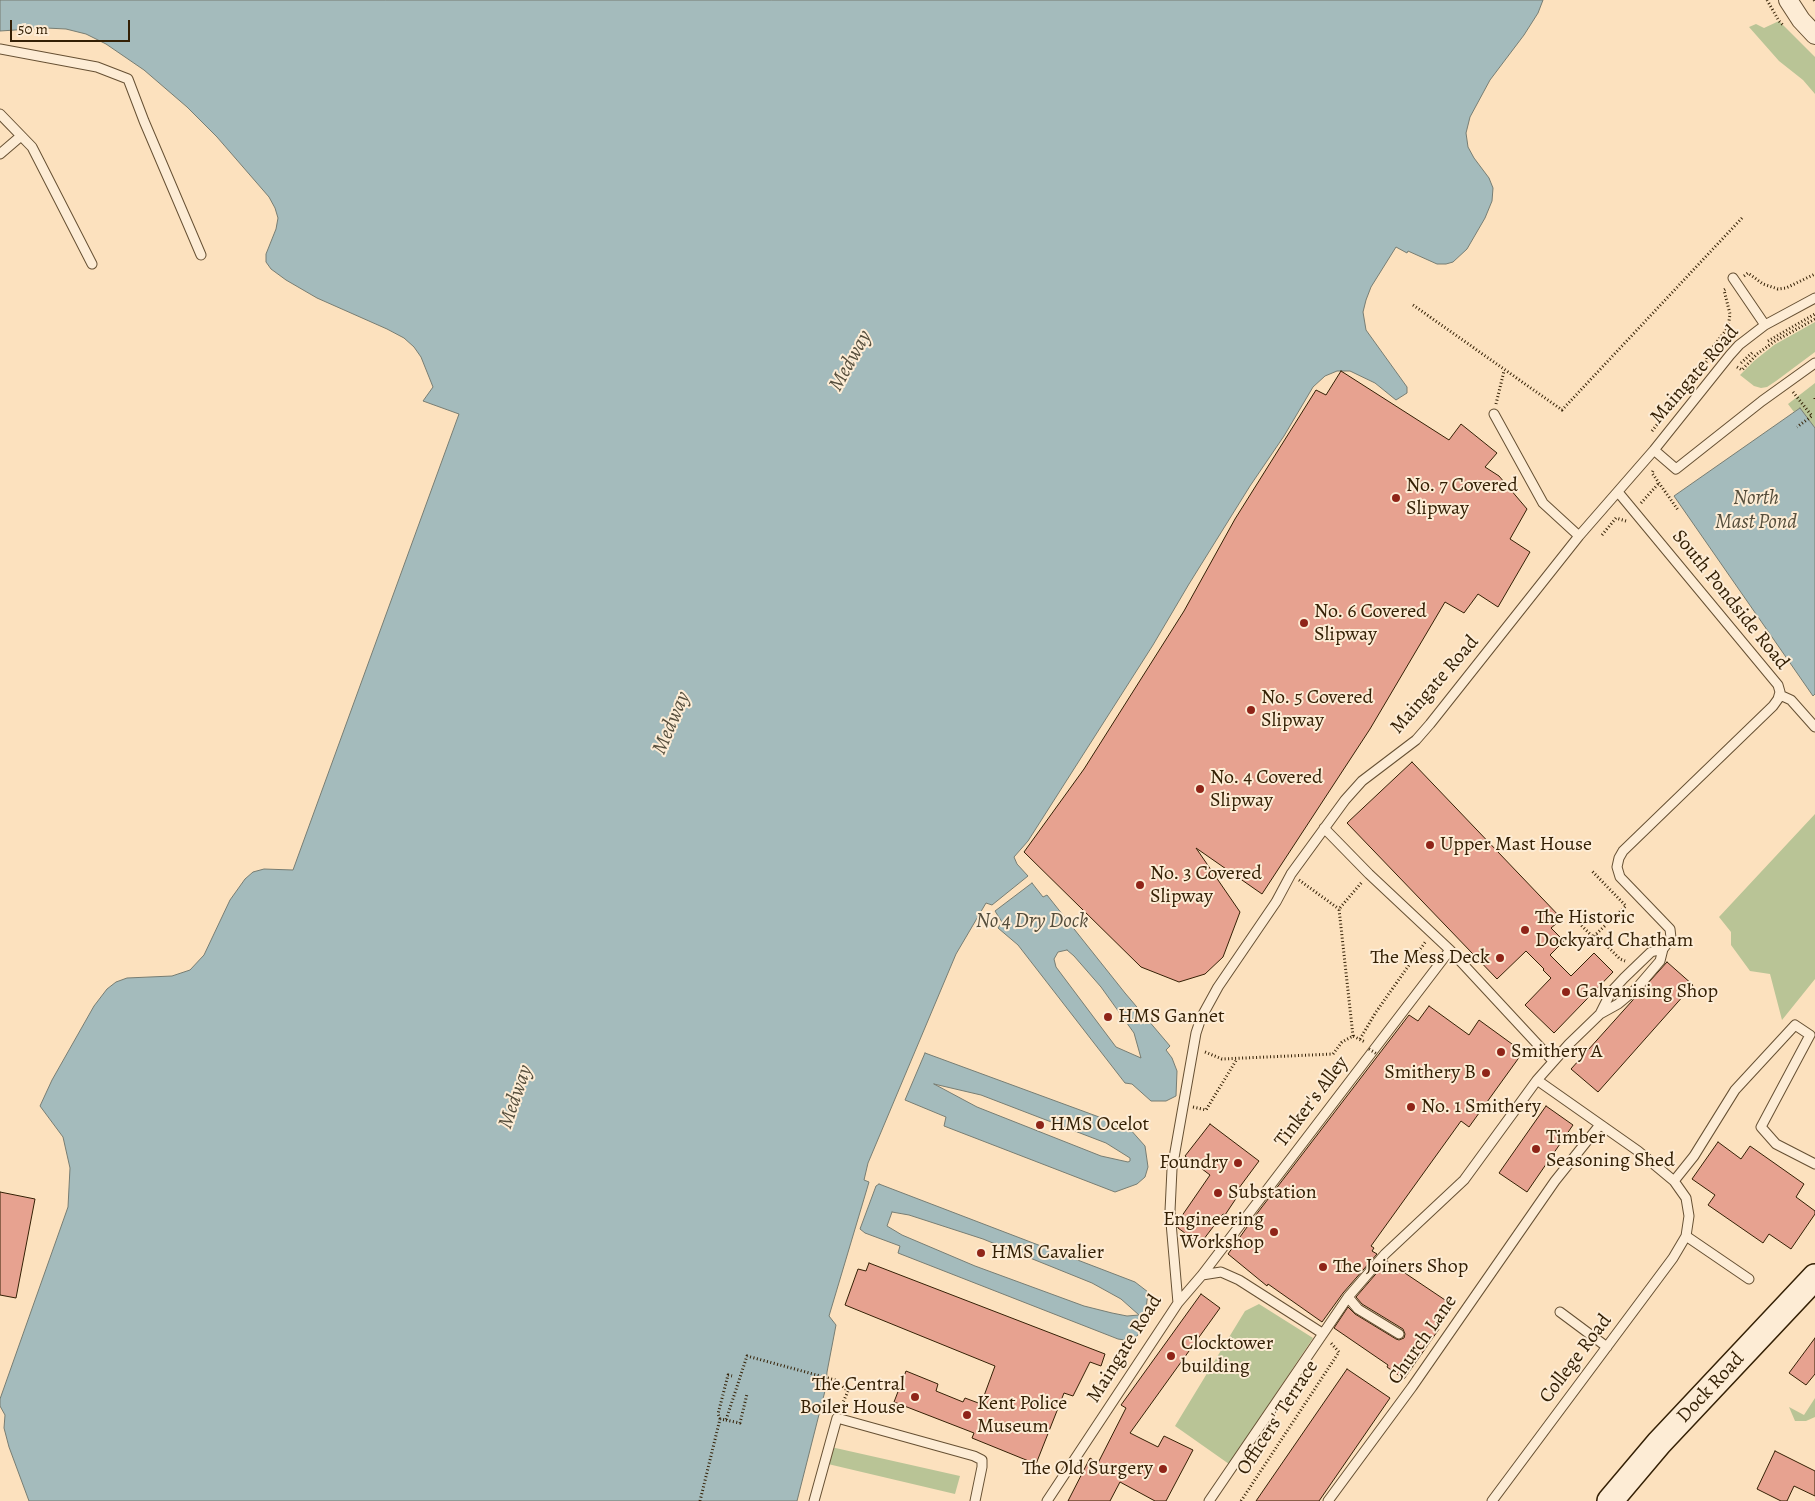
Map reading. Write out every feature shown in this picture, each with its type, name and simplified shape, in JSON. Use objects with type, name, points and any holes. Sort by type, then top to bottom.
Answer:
[{"type":"street","points":[[1788,0],[1801,20],[1815,36]]},
{"type":"street","name":"Dock Road","points":[[1610,1501],[1659,1443],[1815,1277]]},
{"type":"lane","points":[[0,49],[98,67],[128,78],[144,121],[201,255]]},
{"type":"lane","points":[[0,114],[32,147],[92,264]]},
{"type":"lane","points":[[0,154],[21,136]]},
{"type":"lane","points":[[1734,279],[1765,325]]},
{"type":"lane","name":"Maingate Road","points":[[1047,1501],[1178,1303],[1170,1211],[1172,1169],[1192,1048],[1200,1018],[1218,987],[1276,902],[1291,874],[1358,785],[1416,740],[1430,724],[1580,536],[1654,450],[1730,355],[1739,345],[1765,325],[1815,298]]},
{"type":"lane","points":[[1654,450],[1676,469],[1815,363]]},
{"type":"lane","points":[[1494,414],[1543,503],[1580,536]]},
{"type":"lane","name":"South Pondside Road","points":[[1618,492],[1778,685],[1780,695],[1788,698],[1815,727]]},
{"type":"lane","points":[[1209,1501],[1348,1297],[1385,1254],[1464,1180],[1553,1061],[1600,1014],[1618,1004],[1646,978],[1660,961],[1663,949],[1671,938],[1670,929],[1620,877],[1617,867],[1619,858],[1623,851],[1773,706],[1780,695]]},
{"type":"lane","points":[[1324,828],[1369,874],[1450,950],[1553,1061]]},
{"type":"lane","points":[[1600,1014],[1611,992],[1635,967],[1652,952],[1663,949]]},
{"type":"lane","name":"Tinker's Alley","points":[[1178,1303],[1202,1275],[1450,950]]},
{"type":"lane","points":[[1674,1181],[1694,1156],[1735,1090],[1795,1025],[1810,1035],[1761,1128],[1776,1144],[1815,1164]]},
{"type":"lane","points":[[1537,1080],[1638,1151],[1674,1181],[1686,1198],[1689,1216],[1686,1236],[1749,1280]]},
{"type":"lane","name":"Church Lane","points":[[1328,1501],[1412,1387],[1555,1181],[1600,1126]]},
{"type":"lane","name":"College Road","points":[[1492,1501],[1673,1258],[1686,1236]]},
{"type":"lane","points":[[1202,1275],[1221,1272],[1239,1280],[1322,1333]]},
{"type":"lane","points":[[1348,1297],[1358,1308],[1399,1334]]},
{"type":"lane","points":[[1560,1312],[1607,1347]]},
{"type":"lane","points":[[814,1501],[837,1418],[974,1456],[982,1460],[976,1501]]},
{"type":"path","points":[[1413,305],[1504,371],[1562,410],[1742,218]]},
{"type":"path","points":[[1647,436],[1707,361],[1709,352],[1726,330],[1730,314],[1724,290],[1734,279],[1748,273],[1762,284],[1778,289],[1786,288],[1815,274]]},
{"type":"path","points":[[1731,375],[1751,353],[1769,339],[1815,314]]},
{"type":"path","points":[[1737,367],[1742,370],[1757,354],[1815,319]]},
{"type":"path","points":[[1494,414],[1504,371]]},
{"type":"path","points":[[1787,383],[1812,416],[1797,427]]},
{"type":"path","points":[[1809,412],[1815,408]]},
{"type":"path","points":[[1664,458],[1652,473],[1678,510]]},
{"type":"path","points":[[1642,502],[1659,483]]},
{"type":"path","points":[[1602,535],[1616,518],[1628,521],[1633,525]]},
{"type":"path","points":[[1579,923],[1592,937],[1626,906],[1592,871]]},
{"type":"path","points":[[1291,874],[1339,909]]},
{"type":"path","points":[[1353,1036],[1339,909],[1369,874]]},
{"type":"path","points":[[1360,1039],[1376,1012],[1432,933]]},
{"type":"path","points":[[1596,935],[1620,959],[1635,967]]},
{"type":"path","points":[[1353,1036],[1365,1042]]},
{"type":"path","points":[[1192,1048],[1222,1059],[1333,1054],[1342,1042],[1353,1036]]},
{"type":"path","points":[[1369,1049],[1377,1054]]},
{"type":"path","points":[[1183,1105],[1206,1110],[1238,1058]]},
{"type":"path","name":"Officers' Terrace","points":[[1241,1501],[1339,1352]]},
{"type":"path","points":[[726,1420],[747,1356],[835,1380]]},
{"type":"path","points":[[700,1501],[720,1419],[718,1414],[728,1375],[732,1376]]},
{"type":"path","points":[[720,1419],[740,1423],[747,1394]]},
{"type":"green space","points":[[1779,21],[1815,57],[1815,94],[1803,80],[1779,61],[1749,27],[1756,24],[1764,28]]},
{"type":"green space","points":[[1815,322],[1815,352],[1776,381],[1767,387],[1761,388],[1754,386],[1740,375],[1774,345]]},
{"type":"green space","points":[[1815,383],[1815,428],[1800,408],[1794,412],[1788,404]]},
{"type":"green space","points":[[1815,814],[1815,979],[1782,1020],[1770,974],[1750,971],[1731,945],[1731,932],[1719,917]]},
{"type":"green space","points":[[1259,1304],[1313,1338],[1229,1464],[1175,1426],[1245,1311]]},
{"type":"green space","points":[[1815,1398],[1815,1417],[1806,1421],[1795,1421],[1789,1407],[1804,1415]]},
{"type":"green space","points":[[831,1447],[960,1476],[955,1494],[828,1464]]},
{"type":"water","name":"Medway","points":[[0,0],[1543,0],[1538,13],[1490,80],[1470,117],[1466,133],[1468,147],[1489,178],[1493,188],[1492,201],[1485,218],[1467,249],[1453,262],[1437,264],[1396,247],[1371,287],[1366,300],[1363,312],[1366,330],[1407,387],[1407,393],[1396,400],[1375,383],[1350,371],[1337,371],[1325,376],[1313,387],[1284,436],[1250,486],[1189,584],[1153,645],[1028,841],[1014,857],[1017,864],[1028,876],[992,905],[986,903],[956,954],[868,1163],[864,1180],[869,1182],[829,1316],[836,1325],[826,1387],[797,1501],[29,1501],[9,1447],[4,1428],[5,1415],[0,1406],[0,1399],[68,1207],[70,1168],[63,1137],[40,1106],[52,1080],[94,1006],[107,989],[116,982],[127,978],[172,976],[190,970],[204,955],[230,900],[245,879],[253,872],[264,869],[293,870],[459,414],[423,401],[433,387],[421,357],[404,338],[317,298],[271,269],[266,262],[266,254],[276,229],[278,218],[275,208],[269,197],[217,137],[187,107],[144,70],[106,44],[86,34],[66,29],[46,28],[0,31]]},
{"type":"water","name":"North Mast Pond","points":[[1800,408],[1815,428],[1815,694],[1813,696],[1674,496]]},
{"type":"water","name":"No 4 Dry Dock","points":[[1032,883],[1043,897],[1047,895],[1170,1046],[1166,1050],[1172,1058],[1177,1071],[1176,1096],[1166,1101],[1151,1101],[1132,1084],[1125,1083],[1018,945],[998,928],[1002,922],[995,911]],"holes":[[[1067,950],[1101,987],[1134,1033],[1141,1058],[1116,1047],[1056,967],[1054,959],[1058,952]]]},
{"type":"water","points":[[925,1053],[1129,1128],[1145,1146],[1148,1167],[1145,1177],[1137,1184],[1115,1192],[944,1126],[946,1117],[905,1100]],"holes":[[[934,1084],[981,1095],[1106,1143],[1130,1158],[1130,1161],[1101,1156],[977,1107]]]},
{"type":"water","points":[[879,1184],[1135,1282],[1148,1292],[1146,1309],[1138,1335],[1131,1341],[1118,1339],[898,1253],[900,1246],[865,1233],[860,1229],[876,1186]],"holes":[[[892,1212],[909,1215],[983,1239],[1092,1283],[1121,1299],[1139,1315],[1127,1316],[1084,1306],[975,1266],[902,1235],[887,1226]]]},
{"type":"building","points":[[1341,371],[1449,440],[1461,424],[1497,453],[1485,467],[1499,476],[1527,509],[1510,539],[1530,552],[1498,607],[1478,594],[1464,613],[1445,602],[1370,729],[1262,894],[1196,848],[1240,912],[1223,957],[1205,974],[1179,982],[1141,967],[1024,852],[1084,769],[1184,611],[1235,519],[1316,390],[1326,395]]},
{"type":"building","points":[[1412,762],[1562,919],[1551,928],[1564,941],[1550,955],[1571,976],[1594,953],[1613,972],[1554,1033],[1525,1005],[1551,978],[1544,969],[1526,951],[1497,979],[1347,823]]},
{"type":"building","points":[[1667,962],[1693,985],[1598,1092],[1571,1069]]},
{"type":"building","name":"No. 1 Smithery","points":[[1429,1006],[1469,1035],[1479,1020],[1523,1052],[1469,1127],[1461,1121],[1371,1246],[1374,1248],[1372,1251],[1377,1254],[1343,1293],[1322,1322],[1268,1284],[1267,1286],[1228,1254],[1409,1015],[1418,1021]]},
{"type":"building","name":"Timber Seasoning Shed","points":[[1546,1106],[1573,1125],[1527,1192],[1499,1173]]},
{"type":"building","points":[[1210,1124],[1259,1161],[1236,1192],[1239,1194],[1225,1215],[1223,1214],[1200,1244],[1178,1228],[1177,1223],[1210,1175],[1185,1156]]},
{"type":"building","points":[[1718,1142],[1741,1159],[1750,1146],[1804,1184],[1796,1197],[1815,1211],[1815,1214],[1791,1249],[1769,1234],[1763,1243],[1708,1205],[1715,1195],[1692,1179]]},
{"type":"building","points":[[0,1192],[35,1199],[16,1298],[0,1295]]},
{"type":"building","points":[[1387,1261],[1451,1304],[1436,1326],[1439,1329],[1404,1379],[1387,1367],[1388,1365],[1334,1328],[1348,1307],[1355,1314],[1396,1339],[1404,1338],[1403,1329],[1362,1304],[1356,1297]]},
{"type":"building","points":[[869,1263],[1105,1354],[1101,1366],[1090,1362],[1073,1396],[1064,1393],[1036,1464],[972,1438],[974,1433],[894,1402],[906,1371],[938,1384],[936,1391],[963,1402],[965,1398],[981,1404],[995,1366],[845,1305],[858,1269],[866,1271]]},
{"type":"building","points":[[1201,1294],[1220,1308],[1130,1433],[1158,1447],[1164,1436],[1193,1450],[1166,1501],[1155,1501],[1120,1482],[1110,1501],[1068,1501],[1090,1458],[1098,1463],[1126,1408],[1121,1405]]},
{"type":"building","points":[[1815,1338],[1815,1374],[1806,1385],[1789,1373]]},
{"type":"building","points":[[1347,1369],[1390,1398],[1319,1501],[1256,1501]]},
{"type":"building","points":[[1775,1451],[1815,1471],[1815,1496],[1794,1486],[1787,1501],[1781,1501],[1757,1489]]},
{"type":"place","name":"No. 7 Covered Slipway","points":[[1396,498]]},
{"type":"place","name":"No. 6 Covered Slipway","points":[[1304,623]]},
{"type":"place","name":"No. 5 Covered Slipway","points":[[1251,710]]},
{"type":"place","name":"No. 4 Covered Slipway","points":[[1200,789]]},
{"type":"place","name":"Upper Mast House","points":[[1430,845]]},
{"type":"place","name":"No. 3 Covered Slipway","points":[[1140,885]]},
{"type":"place","name":"The Historic Dockyard Chatham","points":[[1525,930]]},
{"type":"place","name":"The Mess Deck","points":[[1500,958]]},
{"type":"place","name":"Galvanising Shop","points":[[1566,992]]},
{"type":"place","name":"HMS Gannet","points":[[1108,1017]]},
{"type":"place","name":"Smithery A","points":[[1501,1052]]},
{"type":"place","name":"Smithery B","points":[[1486,1073]]},
{"type":"place","name":"No. 1 Smithery","points":[[1411,1107]]},
{"type":"place","name":"HMS Ocelot","points":[[1040,1125]]},
{"type":"place","name":"Timber Seasoning Shed","points":[[1536,1149]]},
{"type":"place","name":"Foundry","points":[[1238,1163]]},
{"type":"place","name":"Substation","points":[[1218,1193]]},
{"type":"place","name":"Engineering Workshop","points":[[1274,1232]]},
{"type":"place","name":"HMS Cavalier","points":[[981,1253]]},
{"type":"place","name":"The Joiners Shop","points":[[1323,1267]]},
{"type":"place","name":"Clocktower building","points":[[1171,1356]]},
{"type":"place","name":"The Central Boiler House","points":[[915,1397]]},
{"type":"place","name":"Kent Police Museum","points":[[967,1415]]},
{"type":"place","name":"The Old Surgery","points":[[1163,1469]]}]
